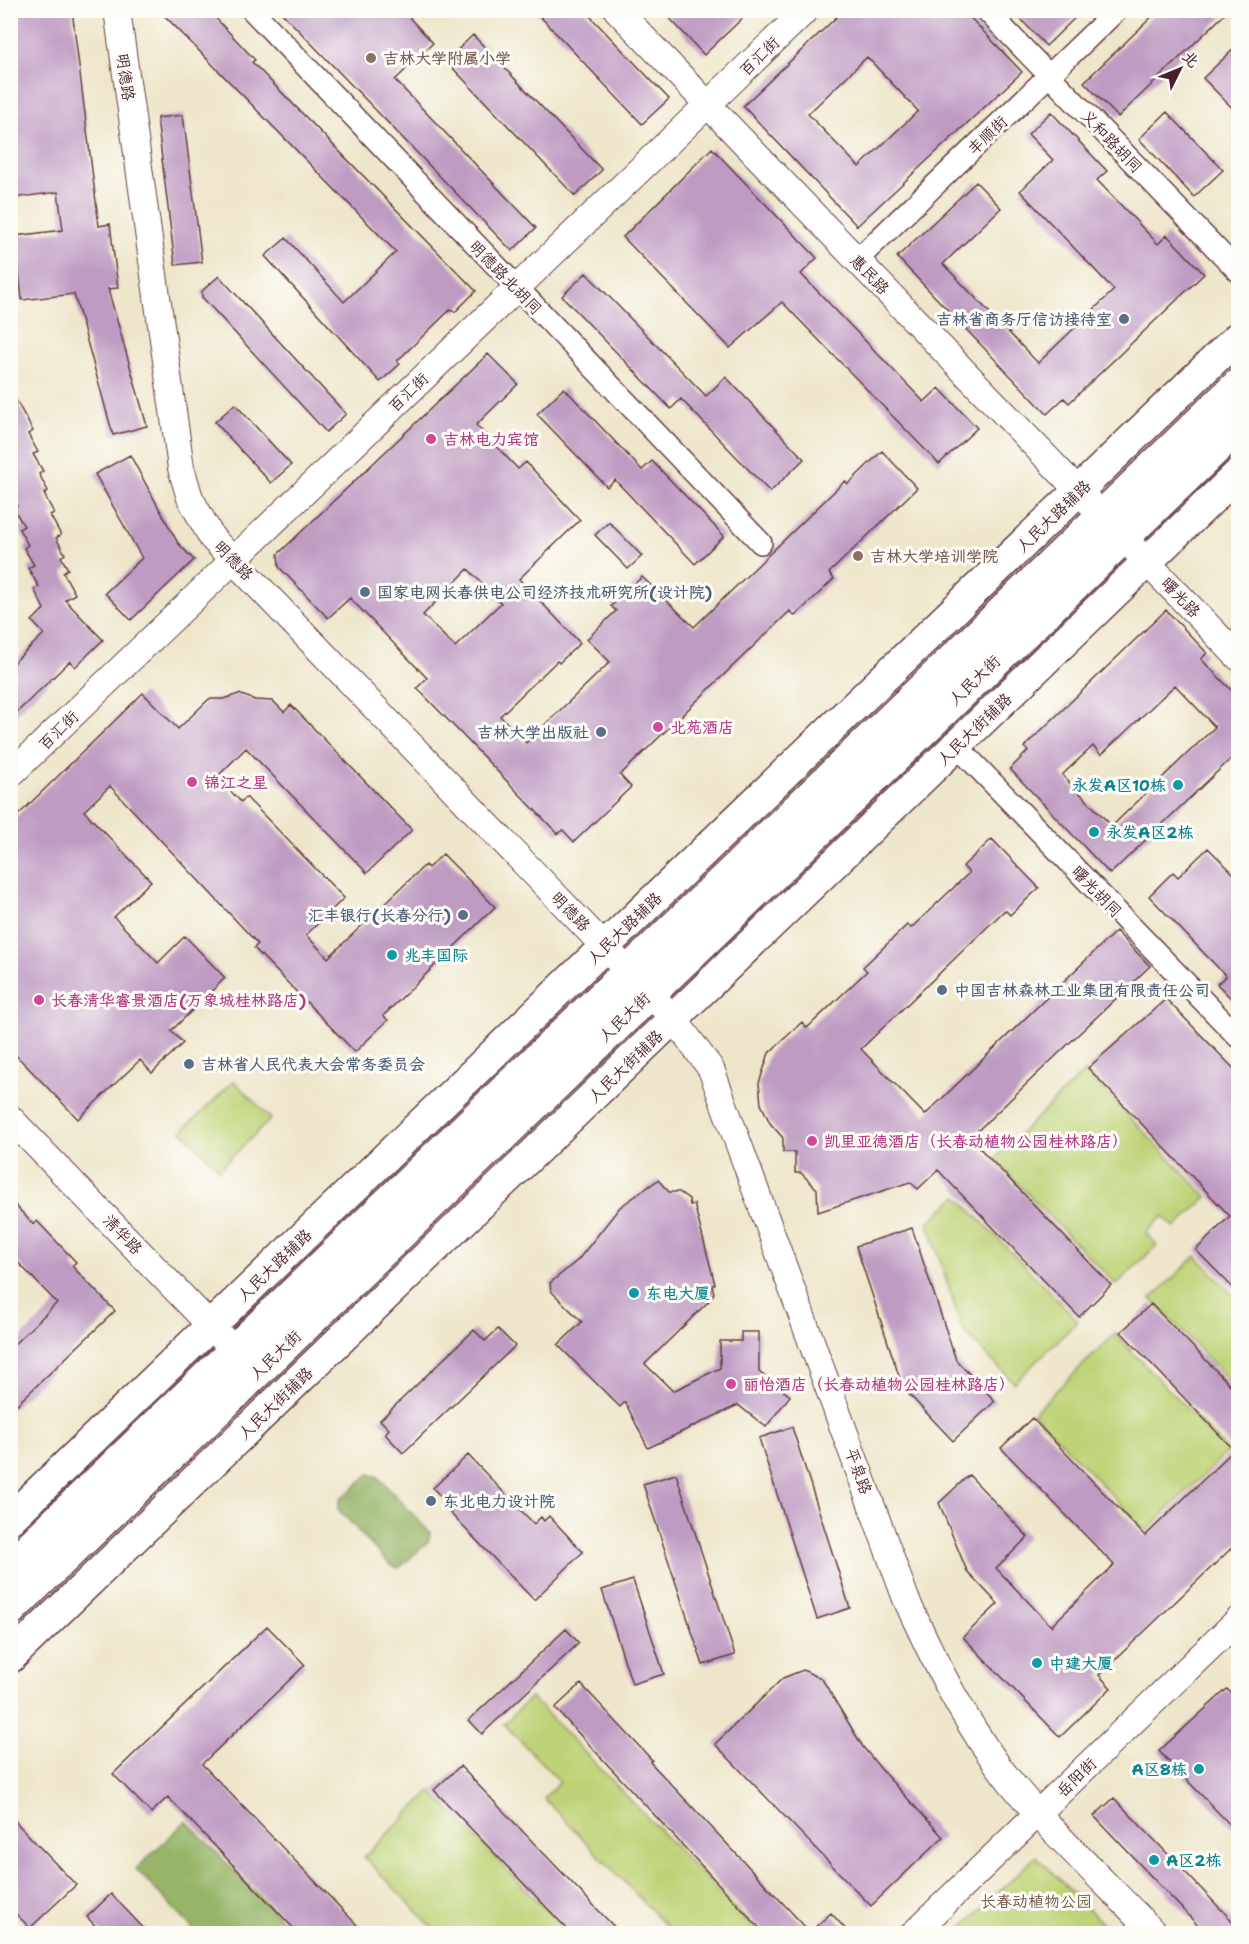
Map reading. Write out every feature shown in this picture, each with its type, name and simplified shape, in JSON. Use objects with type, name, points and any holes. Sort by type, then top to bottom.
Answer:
[{"type":"main road","name":"人民大路辅路","points":[[11,1518],[1239,337]]},
{"type":"main road","name":"人民大街","points":[[10,1609],[639,983],[1113,527],[1239,386]]},
{"type":"main road","name":"人民大街","points":[[1113,527],[1239,426]]},
{"type":"main road","name":"人民大街辅路","points":[[10,1658],[1239,474]]},
{"type":"main road","name":"人民大街","points":[[10,1567],[235,1351],[639,983]]},
{"type":"street","name":"明德路","points":[[117,10],[181,468],[199,519],[212,538],[639,983]]},
{"type":"street","name":"明德路北胡同","points":[[252,10],[761,543]]},
{"type":"street","name":"惠民路","points":[[617,10],[1113,527]]},
{"type":"street","name":"百汇街","points":[[10,775],[806,10]]},
{"type":"street","name":"义和路胡同","points":[[986,10],[1239,271]]},
{"type":"street","name":"丰顺街","points":[[857,261],[1117,10]]},
{"type":"street","name":"曙光路","points":[[1113,527],[1239,657]]},
{"type":"street","name":"曙光胡同","points":[[957,746],[1239,1037]]},
{"type":"street","name":"平泉路","points":[[639,983],[674,1019],[711,1069],[914,1616],[931,1653],[976,1731],[1012,1784],[1155,1934]]},
{"type":"street","name":"清华路","points":[[10,1118],[235,1351]]},
{"type":"street","name":"岳阳街","points":[[913,1934],[1239,1620]]},
{"type":"green space","points":[[1085,1071],[1207,1197],[1175,1228],[1163,1216],[1146,1233],[1157,1245],[1116,1285],[994,1159]]},
{"type":"green space","points":[[234,1081],[271,1119],[219,1169],[182,1131]]},
{"type":"green space","points":[[957,1196],[1078,1321],[1014,1383],[962,1329],[928,1223]]},
{"type":"green space","points":[[1196,1256],[1238,1300],[1238,1389],[1151,1299]]},
{"type":"green space","points":[[1115,1334],[1228,1451],[1146,1531],[1033,1413]]},
{"type":"green space","points":[[369,1474],[378,1477],[430,1533],[428,1542],[399,1568],[390,1565],[338,1509],[340,1500]]},
{"type":"green space","points":[[531,1697],[759,1933],[673,1933],[544,1798],[560,1782],[504,1724]]},
{"type":"green space","points":[[431,1791],[568,1933],[438,1933],[364,1857]]},
{"type":"green space","points":[[186,1821],[295,1933],[197,1933],[136,1869]]},
{"type":"green space","name":"长春动植物公园","points":[[1036,1856],[1112,1933],[957,1933]]},
{"type":"building","points":[[10,10],[72,10],[99,226],[110,224],[118,288],[108,289],[147,426],[113,435],[74,294],[22,300],[15,236],[63,230],[58,192],[13,198]]},
{"type":"building","points":[[159,10],[208,10],[255,60],[252,62],[476,291],[455,312],[451,309],[397,361],[400,364],[380,382],[265,256],[286,238],[344,302],[396,252]]},
{"type":"building","points":[[279,10],[402,10],[433,43],[395,80],[536,228],[512,251]]},
{"type":"building","points":[[534,10],[584,10],[669,99],[642,124]]},
{"type":"building","points":[[662,10],[751,10],[704,55]]},
{"type":"building","points":[[844,10],[963,10],[1022,72],[857,226],[743,106]],"holes":[[[867,57],[918,111],[859,167],[808,114]]]},
{"type":"building","points":[[1012,10],[1083,10],[1046,46]]},
{"type":"building","points":[[1159,10],[1229,10],[1118,117],[1084,82]]},
{"type":"building","points":[[473,35],[602,170],[575,196],[446,61]]},
{"type":"building","points":[[1239,44],[1239,115],[1203,78]]},
{"type":"building","points":[[1051,112],[1107,171],[1097,180],[1158,244],[1167,235],[1204,274],[1069,403],[1064,398],[1047,414],[897,257],[976,182],[1001,208],[943,264],[1038,363],[1114,290],[1020,191],[1053,160],[1028,134]]},
{"type":"building","points":[[1167,112],[1223,170],[1194,197],[1139,139]]},
{"type":"building","points":[[183,115],[202,262],[175,265],[157,118]]},
{"type":"building","points":[[712,148],[817,258],[801,274],[924,402],[939,388],[977,428],[939,464],[782,302],[730,348],[623,237]]},
{"type":"building","points":[[586,273],[706,396],[726,377],[804,459],[770,492],[681,399],[671,409],[562,296]]},
{"type":"building","points":[[219,276],[346,414],[326,432],[202,297],[202,291]]},
{"type":"building","points":[[488,354],[518,384],[476,425],[518,469],[526,462],[580,520],[519,579],[580,643],[559,663],[557,661],[500,716],[526,743],[610,662],[587,639],[616,611],[611,606],[642,577],[694,627],[845,481],[848,484],[882,451],[917,488],[829,573],[834,579],[795,616],[790,611],[620,775],[631,787],[574,842],[563,830],[558,834],[417,688],[427,678],[350,598],[328,618],[279,567],[278,554]],"holes":[[[468,569],[501,603],[455,647],[423,615]]]},
{"type":"building","points":[[564,388],[642,470],[652,461],[724,536],[695,564],[615,480],[607,487],[537,414]]},
{"type":"building","points":[[10,389],[33,431],[28,434],[38,452],[33,454],[43,471],[39,474],[48,491],[44,494],[54,513],[50,515],[61,535],[56,538],[65,554],[61,557],[68,569],[63,572],[75,594],[65,600],[103,640],[75,667],[70,661],[10,719],[10,666],[44,634],[32,621],[44,609],[34,589],[39,587],[28,568],[34,565],[24,548],[28,545],[19,529],[24,526],[13,508],[17,506],[10,494]]},
{"type":"building","points":[[235,404],[291,465],[271,483],[215,422]]},
{"type":"building","points":[[130,455],[178,543],[194,560],[131,620],[105,593],[142,558],[95,474]]},
{"type":"building","points":[[609,522],[642,556],[628,569],[595,535]]},
{"type":"building","points":[[1166,610],[1207,653],[1201,659],[1239,698],[1239,751],[1110,874],[1010,769],[1028,751],[1024,747]],"holes":[[[1175,685],[1215,727],[1112,826],[1062,775],[1093,746],[1101,755]]]},
{"type":"building","points":[[143,693],[178,729],[209,699],[223,699],[239,694],[255,700],[273,701],[284,712],[291,705],[412,830],[367,873],[246,748],[217,777],[241,802],[246,797],[344,898],[306,935],[328,958],[425,865],[428,868],[443,854],[495,907],[383,1016],[388,1020],[355,1052],[254,948],[258,944],[110,786],[84,811],[151,881],[114,917],[158,963],[185,936],[225,978],[171,1031],[183,1043],[152,1073],[140,1060],[78,1119],[10,1049],[10,823]]},
{"type":"building","points":[[992,839],[1039,888],[1010,915],[1005,910],[861,1049],[925,1115],[1116,931],[1150,966],[970,1138],[1111,1285],[1079,1317],[938,1170],[918,1189],[910,1182],[818,1212],[817,1189],[801,1173],[795,1173],[795,1152],[783,1152],[783,1138],[770,1123],[761,1104],[759,1083],[769,1053],[802,1022],[807,1028],[867,971],[863,967],[907,925],[911,928],[969,873],[963,866]]},
{"type":"building","points":[[1208,848],[1239,879],[1239,1006],[1217,984],[1226,976],[1149,896],[1173,872],[1178,877]]},
{"type":"building","points":[[1166,999],[1239,1074],[1239,1294],[1196,1250],[1230,1216],[1088,1068]]},
{"type":"building","name":"东电大厦","points":[[658,1180],[669,1192],[679,1192],[689,1199],[690,1205],[694,1204],[715,1284],[712,1285],[714,1293],[709,1301],[645,1364],[673,1391],[720,1368],[720,1341],[741,1341],[741,1332],[759,1332],[759,1372],[790,1396],[766,1427],[738,1405],[648,1448],[625,1402],[620,1407],[558,1345],[582,1322],[551,1291],[550,1283],[578,1260],[620,1207]]},
{"type":"building","points":[[10,1200],[33,1224],[37,1221],[76,1262],[72,1266],[115,1311],[10,1411],[10,1348],[57,1303],[10,1254]]},
{"type":"building","points":[[912,1228],[956,1360],[995,1401],[953,1441],[903,1388],[856,1246]]},
{"type":"building","points":[[1151,1304],[1239,1394],[1239,1541],[1099,1675],[1111,1688],[1060,1737],[963,1637],[998,1604],[967,1571],[939,1503],[969,1475],[1028,1537],[996,1568],[1051,1626],[1114,1565],[1001,1448],[1032,1418],[1145,1536],[1234,1450],[1121,1332]]},
{"type":"building","points":[[498,1329],[515,1346],[403,1453],[385,1434],[389,1429],[380,1420],[474,1330],[485,1341]]},
{"type":"building","points":[[792,1427],[850,1608],[817,1619],[759,1438]]},
{"type":"building","points":[[468,1455],[534,1524],[541,1517],[544,1521],[549,1516],[583,1552],[534,1600],[450,1513],[453,1510],[433,1488]]},
{"type":"building","points":[[676,1474],[735,1655],[703,1665],[643,1484]]},
{"type":"building","points":[[633,1580],[664,1674],[632,1684],[602,1590]]},
{"type":"building","points":[[267,1626],[305,1665],[202,1764],[357,1925],[349,1934],[299,1934],[168,1797],[151,1813],[113,1774]]},
{"type":"building","points":[[566,1629],[579,1643],[482,1734],[469,1720]]},
{"type":"building","points":[[803,1670],[822,1679],[863,1747],[943,1837],[871,1906],[715,1744],[783,1678]]},
{"type":"building","points":[[581,1684],[652,1760],[650,1762],[810,1932],[831,1913],[850,1934],[765,1934],[555,1708]]},
{"type":"building","points":[[1227,1689],[1239,1701],[1239,1834],[1159,1751]]},
{"type":"building","points":[[460,1766],[621,1934],[572,1934],[434,1790]]},
{"type":"building","name":"A区2栋","points":[[1114,1798],[1239,1928],[1239,1934],[1206,1934],[1094,1816]]},
{"type":"building","points":[[10,1816],[76,1885],[30,1928],[10,1908]]},
{"type":"building","points":[[111,1894],[149,1934],[103,1934],[87,1917]]},
{"type":"place","name":"吉林大学附属小学","points":[[371,58]]},
{"type":"place","name":"吉林省商务厅信访接待室","points":[[1124,319]]},
{"type":"place","name":"吉林电力宾馆","points":[[431,439]]},
{"type":"place","name":"吉林大学培训学院","points":[[858,556]]},
{"type":"place","name":"国家电网长春供电公司经济技术研究所(设计院)","points":[[365,592]]},
{"type":"place","name":"北苑酒店","points":[[658,727]]},
{"type":"place","name":"吉林大学出版社","points":[[601,732]]},
{"type":"place","name":"锦江之星","points":[[192,782]]},
{"type":"place","name":"永发A区10栋","points":[[1178,785]]},
{"type":"place","name":"永发A区2栋","points":[[1094,832]]},
{"type":"place","name":"汇丰银行(长春分行)","points":[[463,915]]},
{"type":"place","name":"兆丰国际","points":[[392,955]]},
{"type":"place","name":"中国吉林森林工业集团有限责任公司","points":[[942,990]]},
{"type":"place","name":"长春清华睿景酒店(万象城桂林路店)","points":[[39,1000]]},
{"type":"place","name":"吉林省人民代表大会常务委员会","points":[[189,1064]]},
{"type":"place","name":"凯里亚德酒店（长春动植物公园桂林路店）","points":[[812,1141]]},
{"type":"place","name":"东电大厦","points":[[634,1293]]},
{"type":"place","name":"丽怡酒店（长春动植物公园桂林路店）","points":[[731,1384]]},
{"type":"place","name":"东北电力设计院","points":[[431,1501]]},
{"type":"place","name":"中建大厦","points":[[1037,1663]]},
{"type":"place","name":"A区8栋","points":[[1199,1769]]},
{"type":"place","name":"A区2栋","points":[[1154,1860]]}]
